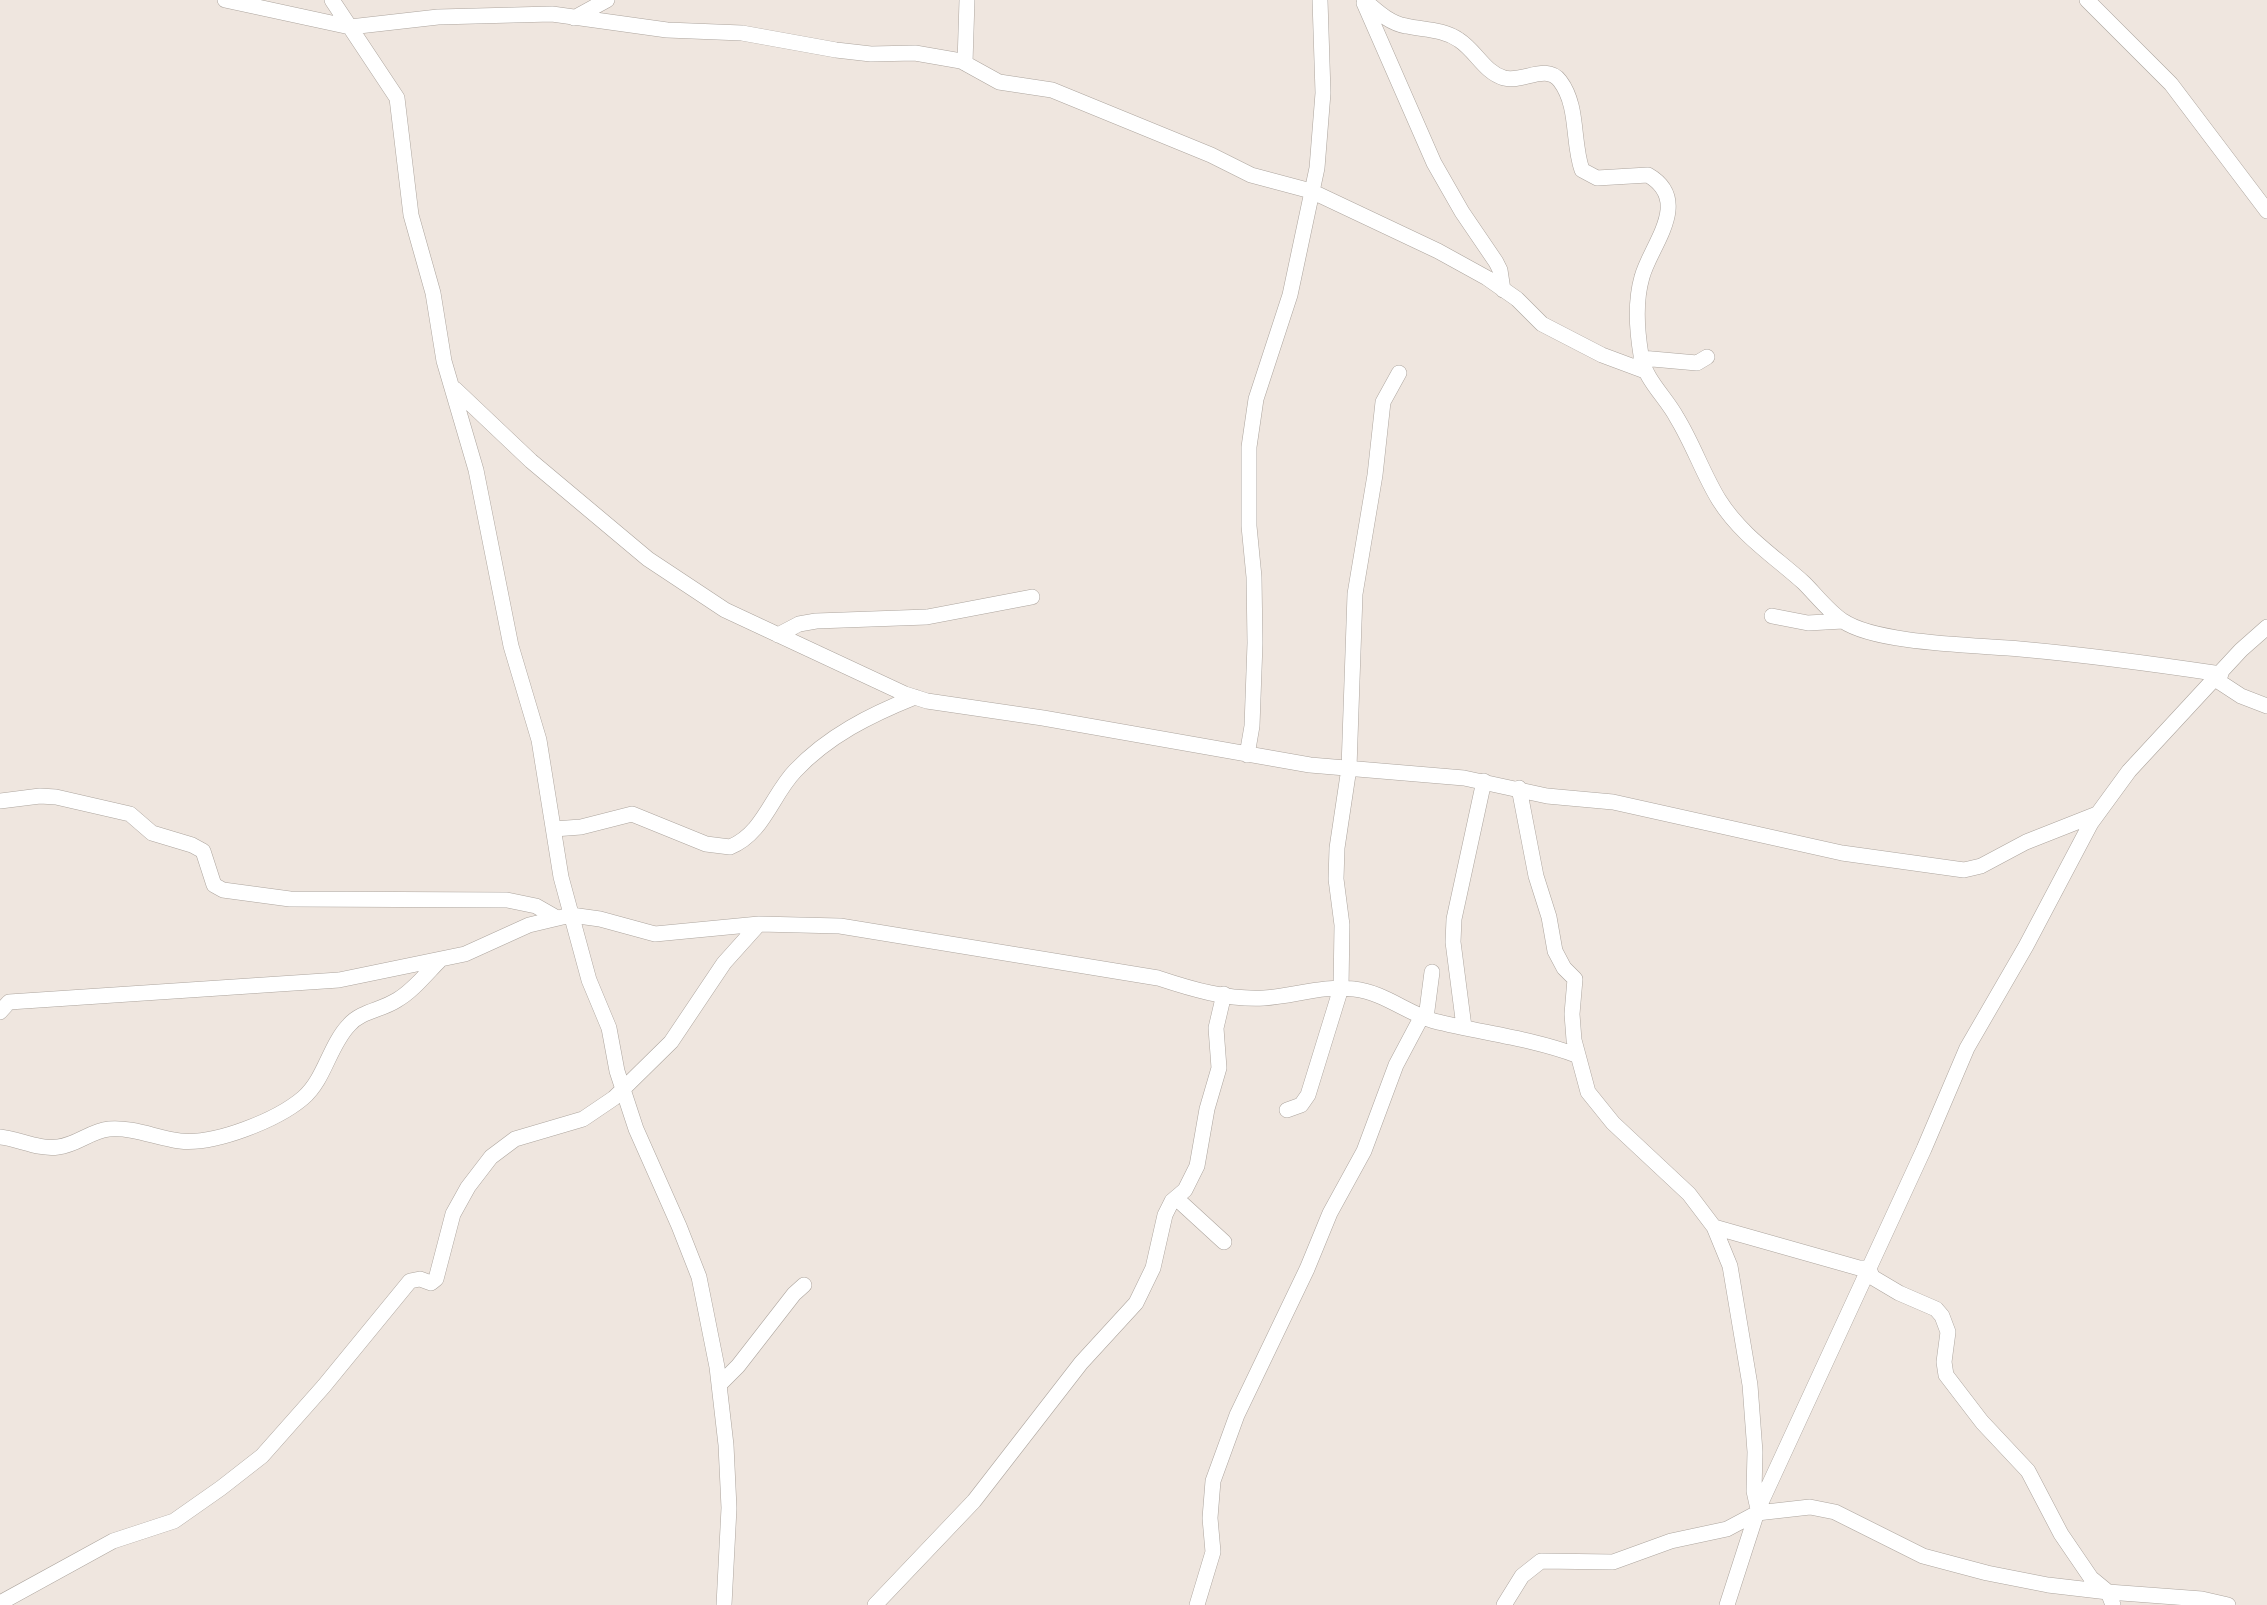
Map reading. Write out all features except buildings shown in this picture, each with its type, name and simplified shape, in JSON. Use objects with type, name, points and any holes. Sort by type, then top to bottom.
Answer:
[{"type":"street","points":[[225,0],[350,27],[438,17],[552,15],[667,30],[742,33],[815,48],[872,54],[915,53],[965,63],[999,82],[1052,90],[1094,105],[1211,155],[1251,175],[1311,191],[1438,251],[1503,290],[1542,324],[1602,355],[1643,364],[1697,363],[1707,357]]},
{"type":"street","points":[[333,0],[397,98],[411,216],[432,293],[444,361],[476,470],[511,646],[539,740],[561,877],[564,916],[609,1028],[623,1089],[636,1130],[680,1226],[699,1277],[719,1385],[728,1471],[728,1543],[724,1605]]},
{"type":"street","points":[[574,18],[607,0]]},
{"type":"street","points":[[965,63],[967,0]]},
{"type":"street","points":[[1247,755],[1252,726],[1255,643],[1254,577],[1248,526],[1252,421],[1256,399],[1290,295],[1317,168],[1323,93],[1320,0]]},
{"type":"street","points":[[1363,0],[1434,164],[1462,212],[1496,262],[1500,270],[1503,290]]},
{"type":"street","points":[[1363,0],[1394,22],[1442,32],[1459,40],[1498,76],[1513,80],[1536,74],[1553,75],[1560,81],[1569,102],[1582,170],[1597,178],[1648,175],[1660,185],[1666,199],[1667,218],[1644,269],[1640,286],[1638,326],[1643,364],[1677,417],[1707,479],[1736,524],[1843,621]]},
{"type":"street","points":[[2087,0],[2171,84],[2267,211]]},
{"type":"street","points":[[1287,1110],[1301,1104],[1308,1095],[1341,988],[1342,925],[1336,879],[1349,768],[1355,594],[1375,476],[1383,402],[1399,373]]},
{"type":"street","points":[[454,389],[531,461],[648,559],[725,610],[885,687],[915,697],[1175,740],[1247,755],[1484,781],[1547,796],[1613,802],[1842,854],[1964,870],[1981,866],[2026,842],[2097,814]]},
{"type":"street","points":[[778,634],[799,624],[816,621],[927,617],[1032,597]]},
{"type":"street","points":[[1772,616],[1808,623],[1843,621],[1883,634],[1940,644],[2092,657],[2218,677],[2241,696],[2267,706]]},
{"type":"street","points":[[1727,1605],[1758,1511],[1968,1048],[2097,814],[2129,771],[2241,650],[2267,627]]},
{"type":"street","points":[[554,829],[581,827],[632,814],[706,844],[730,847],[756,828],[792,773],[812,754],[861,721],[915,697]]},
{"type":"street","points":[[1464,1027],[1453,942],[1454,919],[1484,781]]},
{"type":"street","points":[[1519,788],[1536,876],[1549,917],[1555,951],[1564,968],[1575,979],[1572,1014],[1576,1055],[1588,1092],[1602,1112],[1689,1194],[1714,1227],[1730,1266],[1747,1365],[1753,1418],[1754,1491],[1758,1511]]},
{"type":"street","points":[[0,801],[40,796],[56,797],[130,814],[152,833],[199,848],[206,858],[214,885],[223,890],[290,899],[507,900],[536,906],[564,916],[600,919],[655,934],[759,924],[840,926],[1158,978],[1190,988],[1224,994],[1263,998],[1341,988],[1368,992],[1424,1017],[1524,1039],[1576,1055]]},
{"type":"street","points":[[0,1012],[9,1002],[321,982],[465,954],[529,925],[564,916]]},
{"type":"street","points":[[0,1603],[113,1541],[174,1521],[262,1456],[324,1386],[410,1281],[420,1279],[431,1283],[436,1279],[453,1214],[468,1187],[491,1157],[515,1139],[583,1119],[599,1110],[671,1042],[724,963],[759,924]]},
{"type":"street","points":[[0,1137],[56,1148],[76,1142],[97,1131],[109,1129],[136,1130],[188,1140],[210,1139],[253,1125],[301,1099],[314,1084],[340,1035],[349,1024],[398,1000],[440,960]]},
{"type":"street","points":[[1197,1605],[1213,1552],[1210,1518],[1213,1481],[1237,1415],[1307,1269],[1330,1213],[1364,1151],[1396,1065],[1424,1017],[1432,972]]},
{"type":"street","points":[[875,1605],[974,1501],[1081,1362],[1136,1303],[1153,1268],[1165,1215],[1176,1198],[1185,1190],[1197,1166],[1207,1109],[1219,1068],[1216,1028],[1224,994]]},
{"type":"street","points":[[1176,1198],[1224,1242]]},
{"type":"street","points":[[1714,1227],[1859,1268],[1869,1268]]},
{"type":"street","points":[[1869,1268],[1872,1277],[1899,1293],[1936,1309],[1942,1316],[1948,1332],[1944,1362],[1946,1375],[1982,1422],[2028,1471],[2061,1534],[2091,1578],[2110,1599]]},
{"type":"street","points":[[719,1385],[738,1366],[794,1294],[804,1285]]},
{"type":"street","points":[[1504,1605],[1522,1576],[1541,1561],[1613,1562],[1671,1541],[1728,1528],[1758,1511],[1800,1508],[1826,1508],[1903,1547],[1933,1559],[1987,1573],[2110,1599],[2202,1599],[2228,1605]]}]
